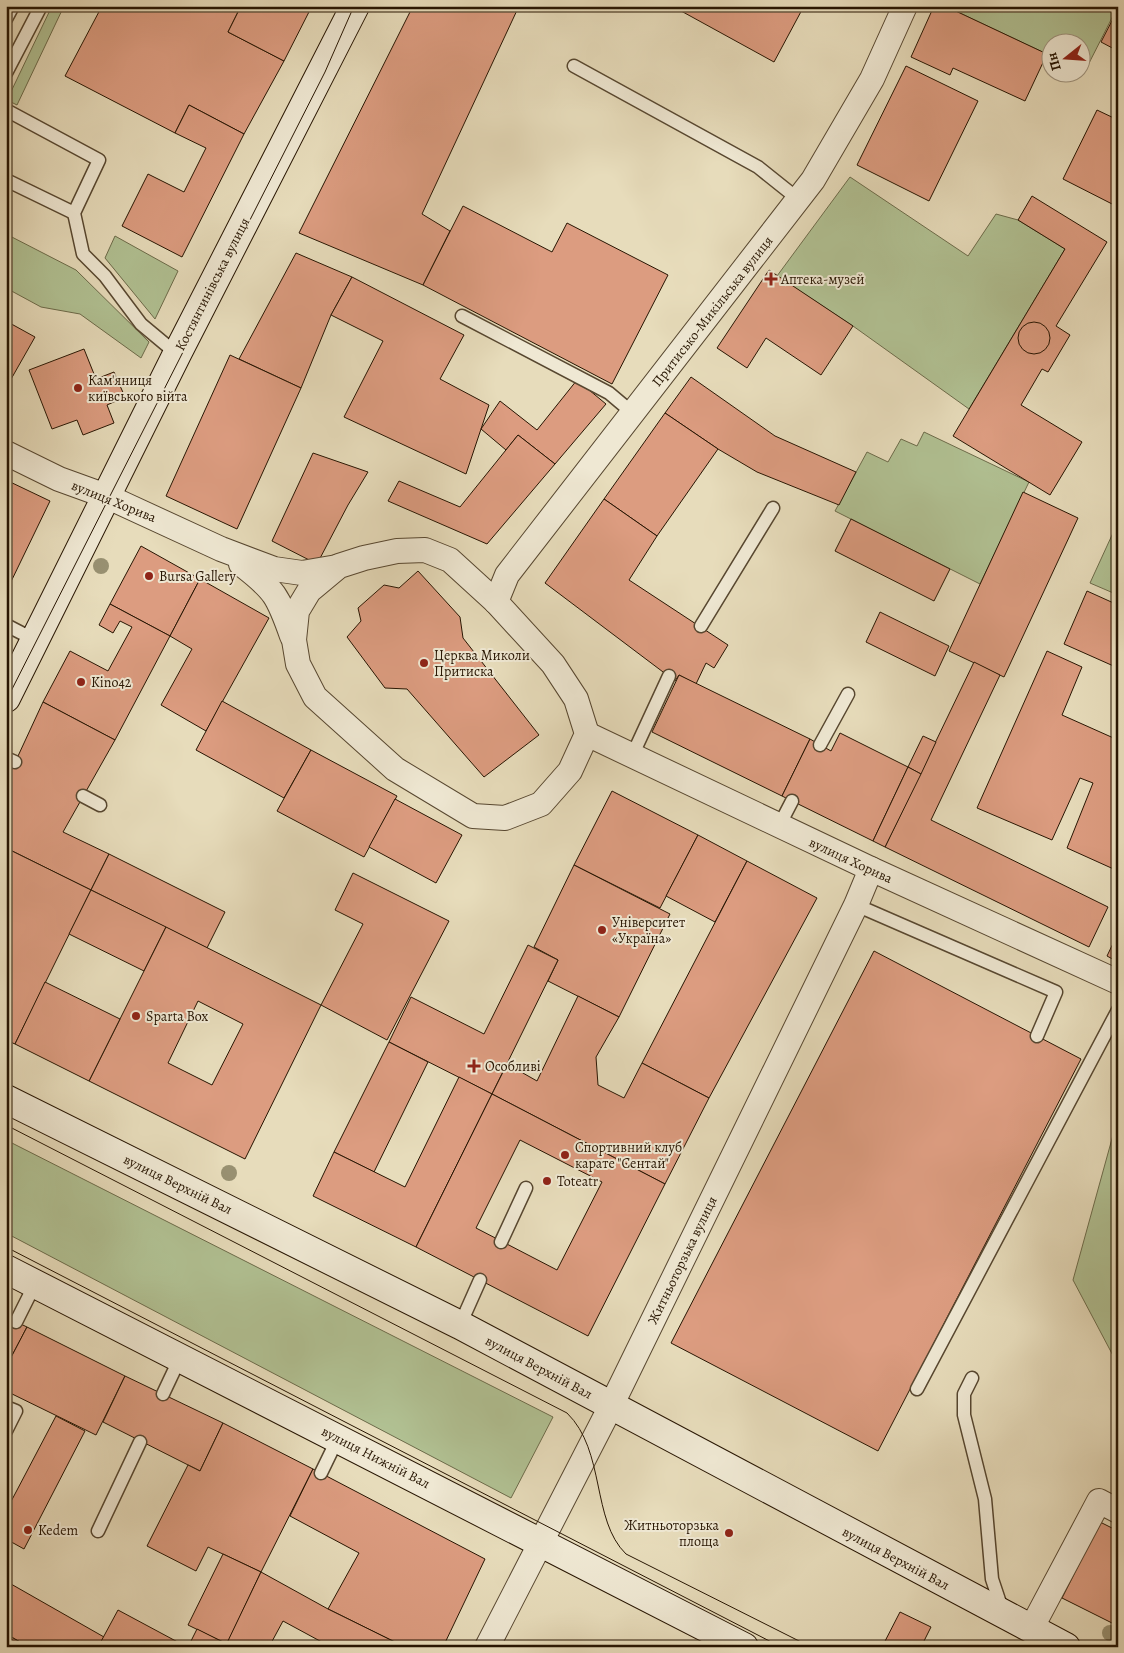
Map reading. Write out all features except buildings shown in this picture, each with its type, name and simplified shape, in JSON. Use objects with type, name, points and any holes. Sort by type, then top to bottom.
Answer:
[{"type":"main road","name":"Костянтинівська вулиця","points":[[6,698],[177,354],[355,6]]},
{"type":"main road","name":"вулиця Верхній Вал","points":[[6,1099],[460,1325],[1066,1647]]},
{"type":"main road","name":"вулиця Нижній Вал","points":[[6,1269],[744,1647]]},
{"type":"street","name":"Притисько-Микільська вулиця","points":[[496,602],[507,575],[813,180],[872,80],[905,6]]},
{"type":"street","name":"вулиця Хорива","points":[[6,453],[59,480],[106,496],[221,549],[274,569],[302,573],[339,566]]},
{"type":"street","name":"вулиця Хорива","points":[[221,549],[266,583],[280,602],[294,640]]},
{"type":"street","points":[[425,550],[450,560],[496,602],[553,664],[576,699],[587,734],[570,771],[541,804],[505,818],[473,816],[395,769],[315,697],[298,664],[294,640],[297,611],[309,590],[339,566],[397,551],[425,550]]},
{"type":"street","name":"вулиця Хорива","points":[[587,734],[871,869],[1118,982]]},
{"type":"street","name":"Житньоторзька вулиця","points":[[487,1647],[611,1406],[856,904],[871,869]]},
{"type":"street","points":[[1032,1629],[1099,1502],[1118,1511]]},
{"type":"lane","points":[[6,19],[13,6]]},
{"type":"lane","points":[[6,73],[41,6]]},
{"type":"lane","points":[[574,66],[758,167],[798,199]]},
{"type":"lane","points":[[6,110],[99,160],[74,213],[83,254],[106,276],[141,324],[177,354]]},
{"type":"lane","points":[[6,180],[74,213]]},
{"type":"lane","points":[[462,316],[609,393],[628,409],[635,411]]},
{"type":"lane","points":[[701,626],[773,508]]},
{"type":"lane","points":[[6,625],[34,639]]},
{"type":"lane","points":[[632,756],[669,676]]},
{"type":"lane","points":[[820,745],[848,694]]},
{"type":"lane","points":[[83,796],[100,805]]},
{"type":"lane","points":[[779,826],[792,802]]},
{"type":"lane","points":[[856,904],[1056,992],[1037,1036]]},
{"type":"lane","points":[[917,1389],[1118,1010]]},
{"type":"lane","points":[[500,1242],[526,1188]]},
{"type":"lane","points":[[460,1325],[480,1280]]},
{"type":"lane","points":[[16,1322],[35,1284]]},
{"type":"lane","points":[[163,1394],[180,1358]]},
{"type":"lane","points":[[972,1378],[964,1394],[964,1415],[985,1499],[992,1579],[1004,1615]]},
{"type":"lane","points":[[6,1407],[16,1411],[6,1431]]},
{"type":"lane","points":[[321,1473],[338,1438]]},
{"type":"lane","points":[[98,1531],[140,1442]]},
{"type":"green space","points":[[52,6],[64,6],[17,105],[7,100]]},
{"type":"green space","points":[[945,6],[1118,6],[1092,57],[1092,32],[1042,32],[1042,52]]},
{"type":"green space","points":[[850,177],[968,256],[996,214],[1018,220],[1065,249],[969,409],[853,326],[777,276]]},
{"type":"green space","points":[[6,234],[76,270],[149,342],[141,358],[80,314],[41,307],[6,288]]},
{"type":"green space","points":[[115,236],[178,271],[155,319],[105,258]]},
{"type":"green space","points":[[924,432],[1029,482],[980,584],[835,511],[867,452],[888,462],[901,439],[917,446]]},
{"type":"green space","points":[[1118,522],[1118,595],[1090,583]]},
{"type":"green space","points":[[1118,1117],[1118,1365],[1073,1280]]},
{"type":"green space","points":[[6,1140],[553,1417],[511,1498],[6,1233]]},
{"type":"tram line","points":[[6,701],[325,72],[354,6]]},
{"type":"tram line","points":[[6,1125],[567,1413],[579,1429],[588,1446],[608,1523],[615,1540],[626,1554],[811,1647]]},
{"type":"tram line","points":[[6,1247],[781,1647]]},
{"type":"place","name":"Аптека-музей","points":[[771,279]]},
{"type":"place","name":"Кам'яниця київського війта","points":[[78,388]]},
{"type":"place","name":"Bursa Gallery","points":[[149,576]]},
{"type":"place","name":"Церква Миколи Притиска","points":[[424,663]]},
{"type":"place","name":"Kino42","points":[[81,682]]},
{"type":"place","name":"Університет «Україна»","points":[[602,930]]},
{"type":"place","name":"Sparta Box","points":[[136,1016]]},
{"type":"place","name":"Особливі","points":[[474,1066]]},
{"type":"place","name":"Спортивний клуб карате \"Сентай\"","points":[[565,1155]]},
{"type":"place","name":"Toteatr","points":[[547,1181]]},
{"type":"place","name":"Kedem","points":[[28,1530]]},
{"type":"place","name":"Житньоторзька площа","points":[[729,1533]]}]
